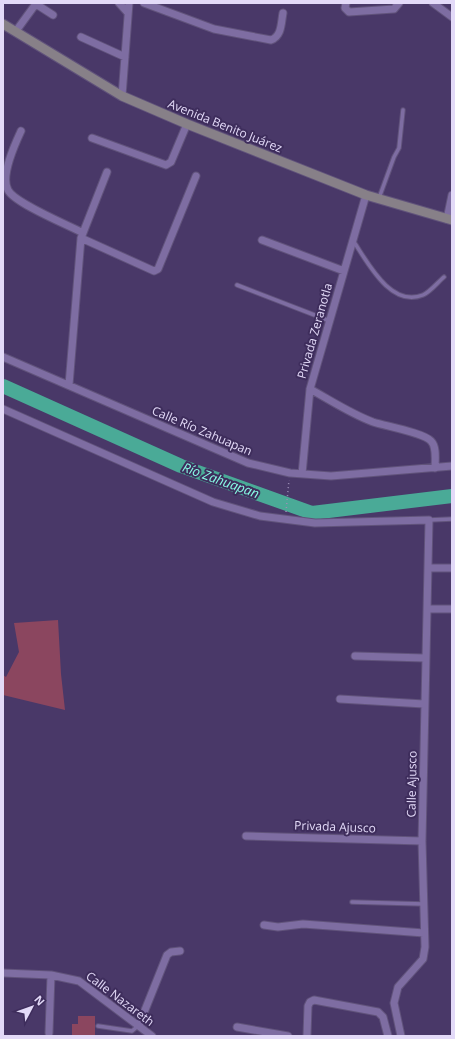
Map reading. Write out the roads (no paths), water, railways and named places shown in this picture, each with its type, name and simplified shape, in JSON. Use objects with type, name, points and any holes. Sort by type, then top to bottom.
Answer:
[{"type":"main road","name":"Avenida Benito Juárez","points":[[3,24],[122,96],[187,124],[366,195],[449,219]]},
{"type":"street","points":[[119,3],[128,13]]},
{"type":"street","points":[[122,96],[128,3]]},
{"type":"street","points":[[144,3],[214,28],[272,40],[279,34],[283,13]]},
{"type":"street","points":[[346,3],[345,8],[349,12],[389,10],[394,9],[399,3]]},
{"type":"street","points":[[433,3],[452,17]]},
{"type":"street","points":[[16,31],[35,5],[53,15]]},
{"type":"street","points":[[81,37],[125,57]]},
{"type":"street","points":[[92,138],[166,165],[171,162],[187,124]]},
{"type":"street","points":[[21,131],[11,153],[6,179],[8,190],[19,201],[154,271],[158,269],[196,176]]},
{"type":"street","points":[[69,385],[82,235],[107,172]]},
{"type":"street","name":"Privada Zeranotla","points":[[366,195],[310,389],[367,420],[422,436],[431,441],[435,448],[435,468]]},
{"type":"street","points":[[449,219],[452,195]]},
{"type":"street","points":[[262,240],[344,271]]},
{"type":"street","name":"Calle Río Zahuapan","points":[[3,357],[248,463],[302,474],[331,476],[452,466]]},
{"type":"street","points":[[302,474],[310,389]]},
{"type":"street","points":[[3,409],[213,502],[260,516],[315,523],[429,520]]},
{"type":"street","name":"Calle Ajusco","points":[[401,1036],[394,1003],[398,987],[423,958],[424,904],[422,841],[429,520]]},
{"type":"street","points":[[428,568],[452,568]]},
{"type":"street","points":[[426,609],[452,609]]},
{"type":"street","points":[[355,656],[425,658]]},
{"type":"street","points":[[340,699],[424,704]]},
{"type":"street","name":"Privada Ajusco","points":[[246,836],[422,841]]},
{"type":"street","points":[[264,925],[278,927],[303,924],[424,933]]},
{"type":"street","points":[[139,1025],[167,955],[170,952],[180,951]]},
{"type":"street","name":"Calle Nazareth","points":[[3,973],[52,975],[79,981],[139,1025],[151,1036]]},
{"type":"street","points":[[49,1033],[52,975]]},
{"type":"street","points":[[307,1036],[310,1002],[314,1000],[378,1012],[383,1017],[388,1036]]},
{"type":"street","points":[[237,1027],[288,1036]]},
{"type":"lane","points":[[378,198],[399,148],[403,110]]},
{"type":"lane","points":[[353,241],[376,274],[394,293],[410,298],[424,295],[444,277]]},
{"type":"lane","points":[[237,285],[330,321]]},
{"type":"lane","points":[[429,520],[452,519]]},
{"type":"lane","points":[[352,902],[424,904]]},
{"type":"lane","points":[[98,1026],[132,1031],[139,1025]]},
{"type":"waterway","name":"Río Zahuapan","points":[[3,386],[181,466],[312,513],[452,496]]}]
